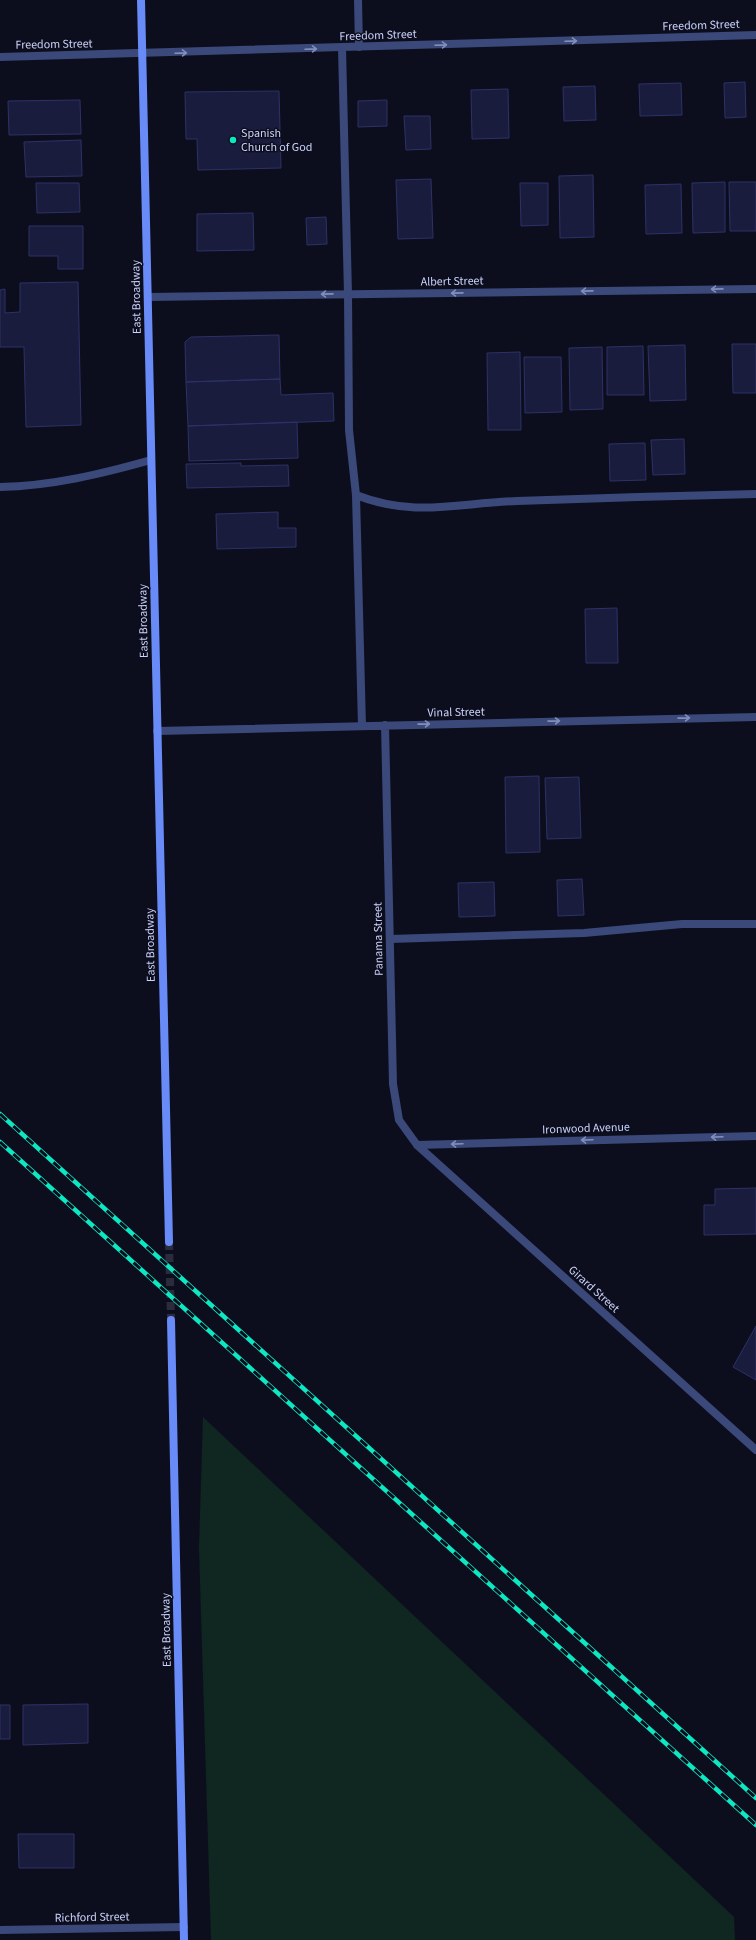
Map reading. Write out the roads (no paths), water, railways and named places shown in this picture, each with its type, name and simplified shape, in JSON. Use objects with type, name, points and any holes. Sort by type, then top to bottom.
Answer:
[{"type":"street","name":"East Broadway","points":[[141,0],[169,1242]]},
{"type":"street","points":[[358,0],[360,47]]},
{"type":"street","name":"Freedom Street","points":[[0,57],[756,35]]},
{"type":"street","points":[[342,48],[348,294],[349,430],[356,495],[362,726]]},
{"type":"street","name":"Albert Street","points":[[148,297],[756,289]]},
{"type":"street","points":[[0,487],[31,487],[93,476],[151,460]]},
{"type":"street","points":[[356,495],[377,503],[397,507],[426,508],[456,507],[515,501],[756,494]]},
{"type":"street","name":"Vinal Street","points":[[157,731],[756,717]]},
{"type":"street","name":"Panama Street","points":[[385,725],[393,1084],[399,1120],[417,1145]]},
{"type":"street","points":[[390,939],[584,933],[682,924],[756,924]]},
{"type":"street","name":"Ironwood Avenue","points":[[417,1145],[756,1136]]},
{"type":"street","name":"Girard Street","points":[[417,1145],[756,1450]]},
{"type":"street","name":"East Broadway","points":[[171,1320],[184,1940]]},
{"type":"street","name":"Richford Street","points":[[0,1930],[184,1927]]},
{"type":"tunnel","points":[[169,1242],[171,1320]]},
{"type":"railway","points":[[0,1114],[756,1798]]},
{"type":"railway","points":[[0,1142],[756,1825]]},
{"type":"place","name":"Spanish Church of God","points":[[233,140]]}]
